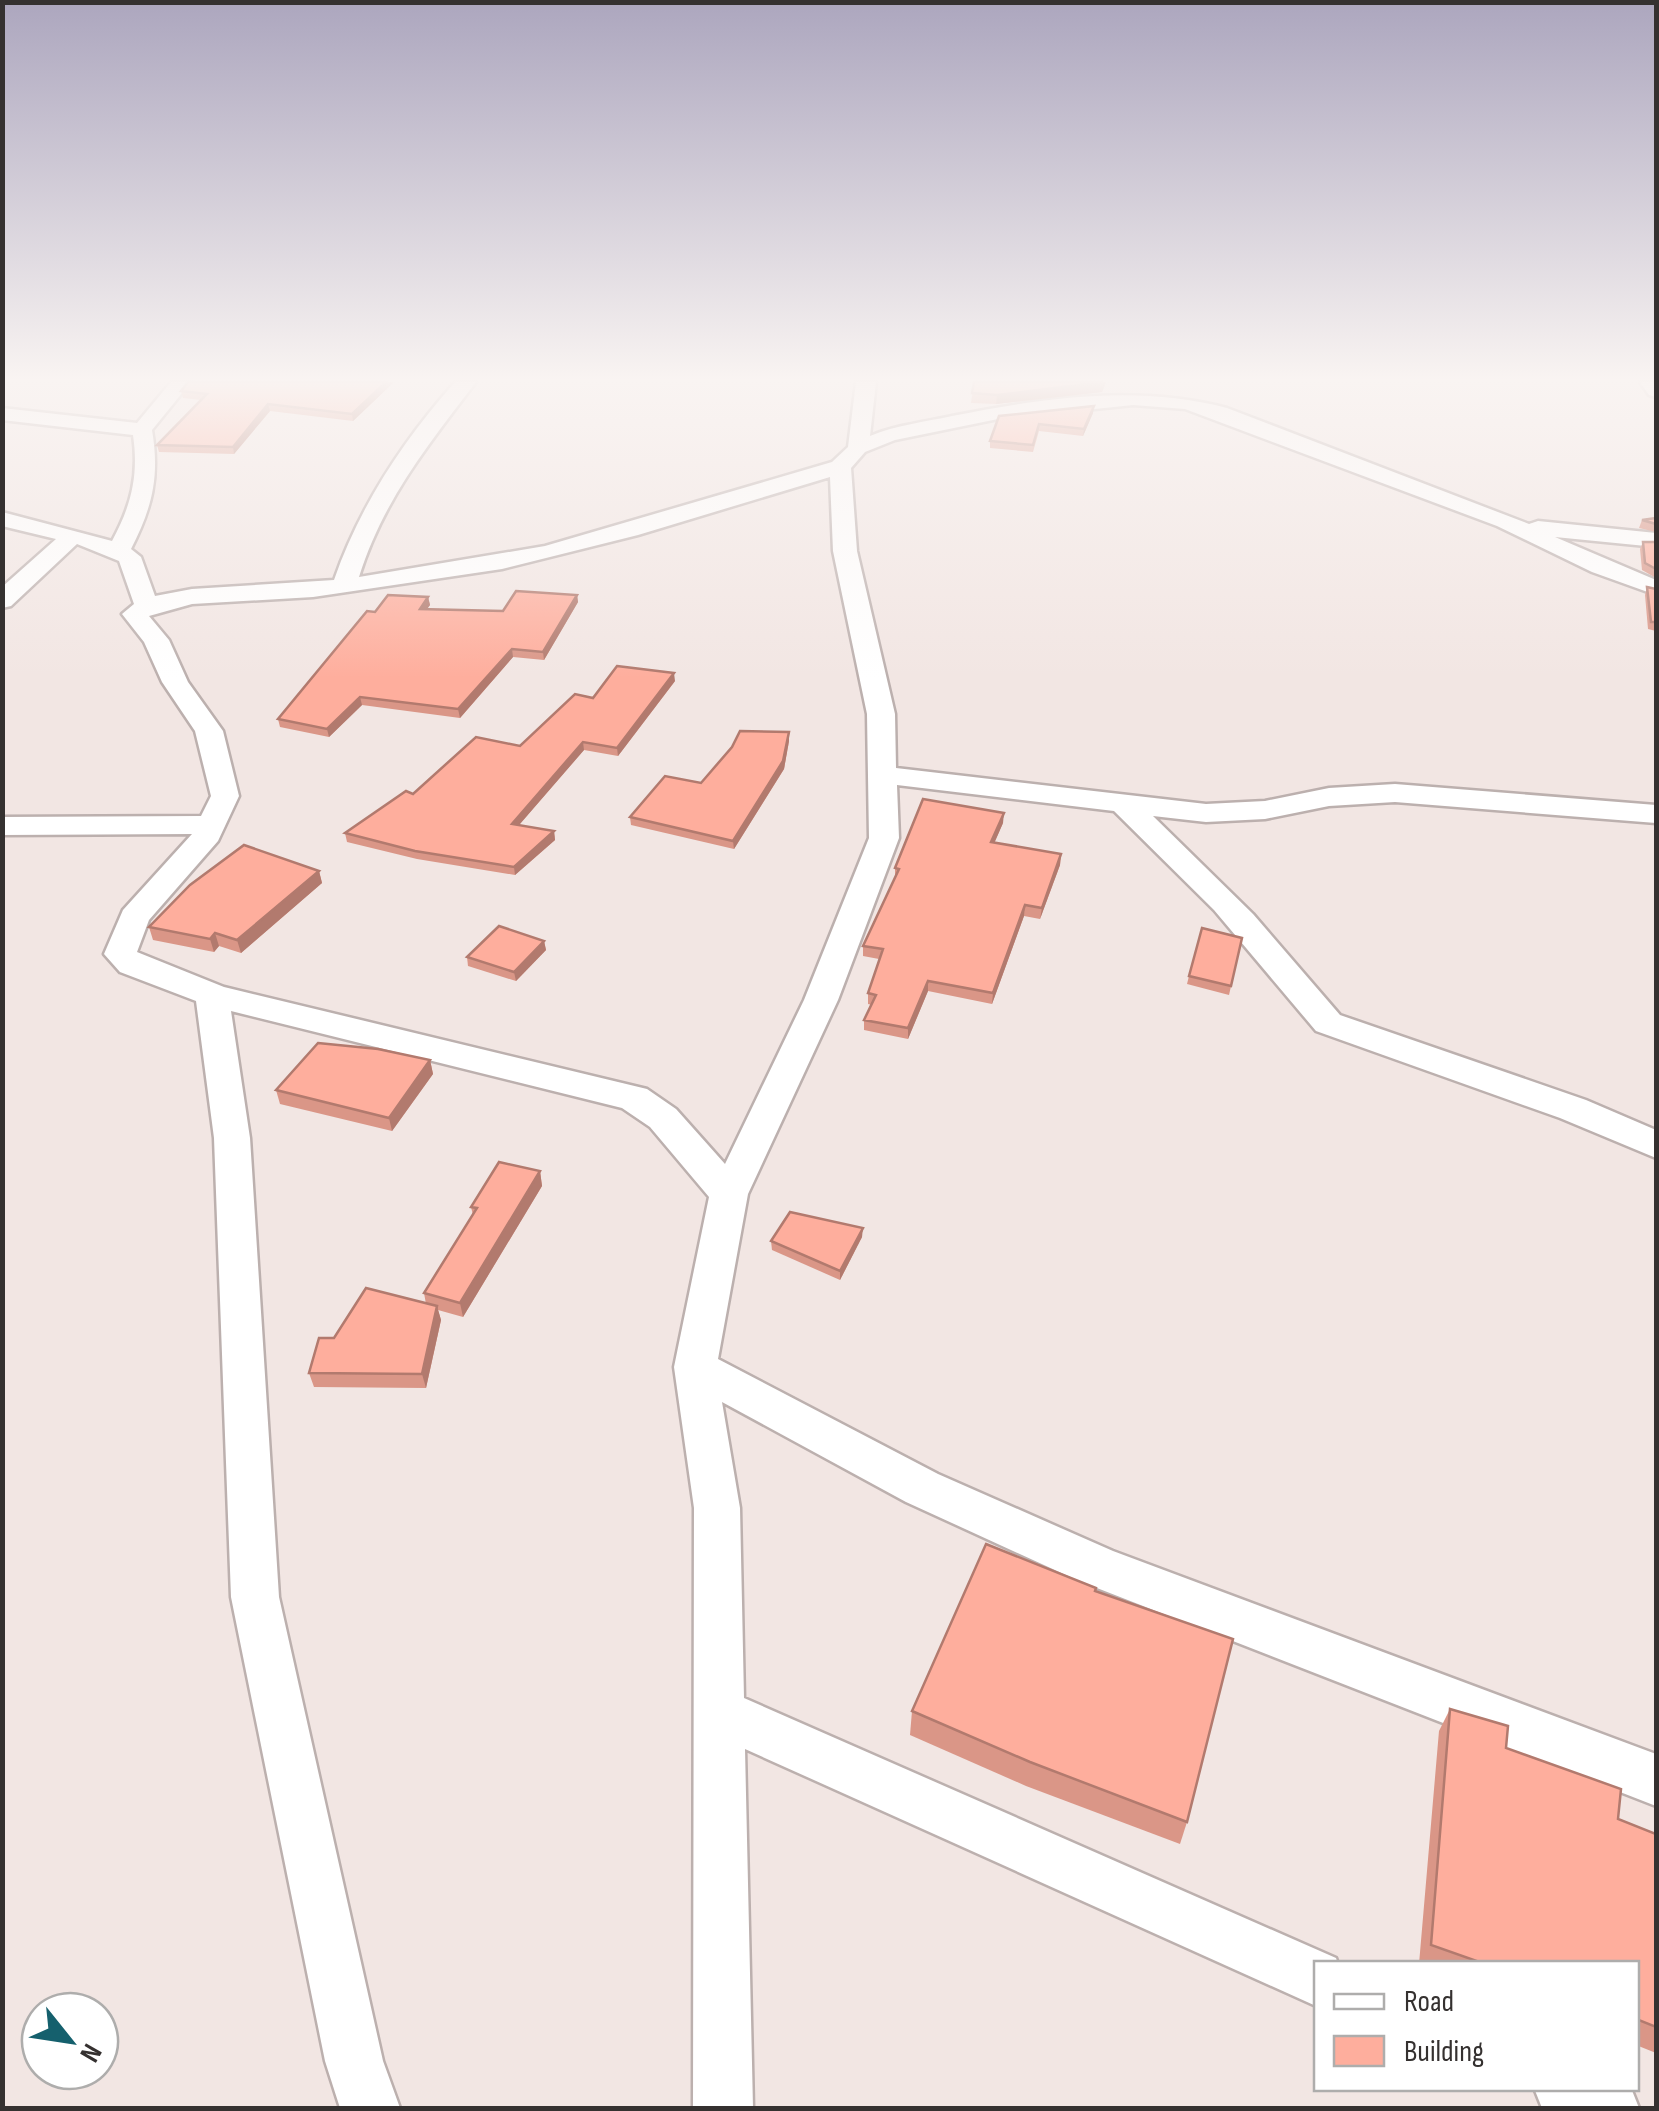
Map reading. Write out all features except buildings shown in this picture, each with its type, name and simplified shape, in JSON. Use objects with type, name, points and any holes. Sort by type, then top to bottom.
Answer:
[{"type":"street","points":[[118,552],[146,498],[147,481]]},
{"type":"street","points":[[344,586],[374,508],[393,481]]},
{"type":"street","points":[[729,1194],[663,1118],[634,1098],[212,994],[132,965],[120,954],[134,916],[208,835],[225,796],[210,731],[174,682],[156,640],[134,614],[146,604],[344,586],[500,562],[575,545],[778,481]]},
{"type":"street","points":[[722,2108],[717,1508],[695,1367],[729,1194],[820,1000],[884,838],[881,714],[845,551],[848,481]]},
{"type":"street","points":[[1398,481],[1517,526],[1600,567],[1656,588]]},
{"type":"street","points":[[2,519],[73,536],[129,557],[146,604]]},
{"type":"street","points":[[1517,526],[1656,540]]},
{"type":"street","points":[[2,602],[73,536]]},
{"type":"street","points":[[883,775],[1206,814],[1395,792],[1656,814]]},
{"type":"street","points":[[1121,802],[1189,863],[1262,943],[1304,1002],[1328,1023],[1574,1108],[1656,1145]]},
{"type":"street","points":[[2,826],[212,825]]},
{"type":"street","points":[[212,994],[232,1138],[256,1597],[354,2061],[370,2108]]},
{"type":"street","points":[[695,1367],[922,1488],[1096,1566],[1656,1780]]},
{"type":"street","points":[[719,1712],[1314,1977]]}]
